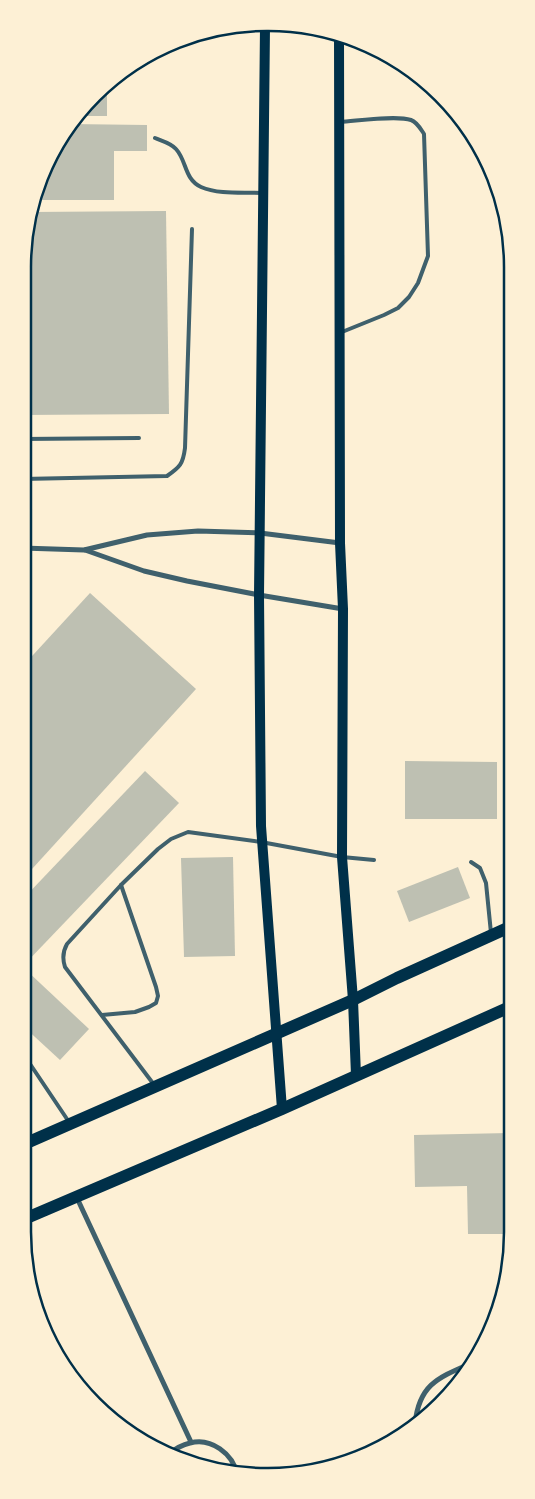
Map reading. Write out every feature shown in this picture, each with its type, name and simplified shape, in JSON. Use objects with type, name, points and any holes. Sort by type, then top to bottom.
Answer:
[{"type":"main road","points":[[265,31],[260,534],[261,842],[282,1109]]},
{"type":"main road","points":[[339,43],[340,543],[344,609],[342,857],[353,1000],[356,1075]]},
{"type":"main road","points":[[31,1141],[353,1000],[504,930]]},
{"type":"main road","points":[[31,1216],[282,1109],[504,1010]]},
{"type":"street","points":[[31,548],[84,550],[147,535],[198,532],[260,534],[340,543]]},
{"type":"street","points":[[84,550],[144,571],[260,596],[344,609]]},
{"type":"street","points":[[76,1196],[191,1442]]},
{"type":"street","points":[[416,1415],[427,1387],[440,1378],[460,1369]]},
{"type":"street","points":[[175,1449],[191,1442],[204,1442],[217,1447],[228,1455],[234,1465]]},
{"type":"lane","points":[[340,122],[400,118],[412,120],[419,125],[424,134],[428,256],[418,283],[409,297],[398,308],[340,333]]},
{"type":"lane","points":[[155,138],[175,148],[190,179],[201,187],[218,192],[263,193]]},
{"type":"lane","points":[[31,479],[167,476],[178,468],[184,459],[192,229]]},
{"type":"lane","points":[[31,440],[139,438]]},
{"type":"lane","points":[[155,1086],[64,967],[64,949],[67,944],[121,885],[158,849],[171,839],[188,832],[261,842],[342,857],[374,860]]},
{"type":"lane","points":[[471,862],[480,868],[486,883],[491,936]]},
{"type":"lane","points":[[102,1015],[143,1010],[156,1003],[158,996],[121,885]]},
{"type":"lane","points":[[31,1066],[70,1124]]},
{"type":"building","points":[[107,94],[107,116],[87,116]]},
{"type":"building","points":[[80,124],[147,125],[147,151],[114,151],[114,200],[41,200],[49,177],[63,149]]},
{"type":"building","points":[[166,211],[169,414],[31,415],[31,268],[33,237],[38,212]]},
{"type":"building","points":[[90,593],[196,689],[31,870],[31,657]]},
{"type":"building","points":[[405,761],[497,762],[497,819],[405,819]]},
{"type":"building","points":[[145,771],[179,803],[31,958],[31,891]]},
{"type":"building","points":[[233,857],[235,956],[184,957],[181,858]]},
{"type":"building","points":[[458,867],[470,898],[409,922],[397,891]]},
{"type":"building","points":[[31,975],[89,1029],[60,1060],[31,1033]]},
{"type":"building","points":[[504,1133],[504,1234],[468,1234],[467,1186],[415,1187],[414,1135]]}]
